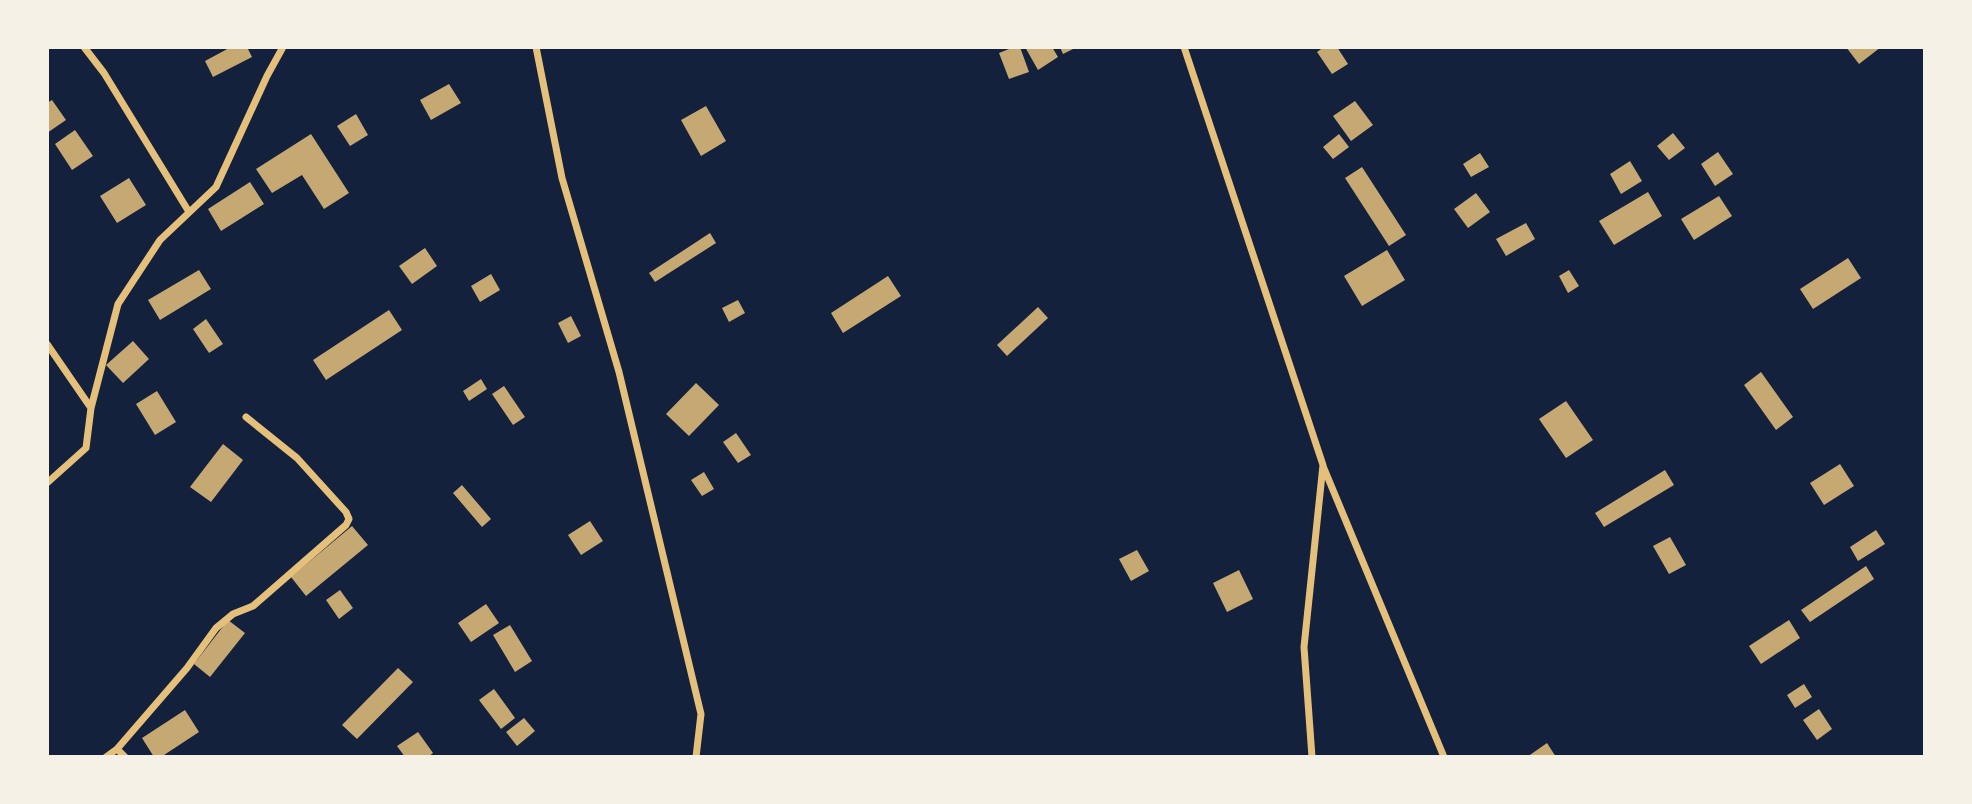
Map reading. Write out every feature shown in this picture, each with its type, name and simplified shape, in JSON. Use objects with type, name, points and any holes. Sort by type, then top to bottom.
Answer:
[{"type":"street","points":[[83,47],[104,73],[189,212]]},
{"type":"street","points":[[47,482],[86,448],[91,408],[118,304],[160,240],[216,187],[283,47]]},
{"type":"street","points":[[536,47],[562,178],[619,372],[701,714],[696,757]]},
{"type":"street","points":[[1184,47],[1323,465],[1444,757]]},
{"type":"street","points":[[47,344],[91,408]]},
{"type":"street","points":[[106,757],[117,749],[187,668],[216,628],[233,614],[253,606],[346,525],[349,519],[346,512],[297,458],[246,417]]},
{"type":"street","points":[[1312,757],[1304,647],[1323,465]]},
{"type":"street","points":[[117,749],[125,757]]},
{"type":"building","points":[[231,47],[247,47],[252,57],[213,77],[205,61]]},
{"type":"building","points":[[1020,47],[1029,72],[1009,79],[999,53]]},
{"type":"building","points":[[1025,47],[1052,47],[1058,57],[1038,70]]},
{"type":"building","points":[[1060,47],[1077,47],[1063,54]]},
{"type":"building","points":[[1324,47],[1337,47],[1348,64],[1332,74],[1317,52]]},
{"type":"building","points":[[1846,47],[1881,47],[1859,64]]},
{"type":"building","points":[[449,84],[461,103],[431,120],[420,100]]},
{"type":"building","points":[[52,100],[66,120],[47,133],[47,103]]},
{"type":"building","points":[[1355,101],[1373,125],[1351,141],[1333,116]]},
{"type":"building","points":[[706,106],[726,141],[701,156],[681,120]]},
{"type":"building","points":[[356,114],[368,135],[350,146],[337,126]]},
{"type":"building","points":[[75,130],[93,156],[72,170],[55,144]]},
{"type":"building","points":[[1673,133],[1685,148],[1669,160],[1657,146]]},
{"type":"building","points":[[311,134],[349,193],[324,209],[302,175],[272,193],[256,169]]},
{"type":"building","points":[[1339,134],[1349,147],[1333,159],[1323,147]]},
{"type":"building","points":[[1718,152],[1733,174],[1715,186],[1701,164]]},
{"type":"building","points":[[1480,153],[1489,167],[1471,177],[1463,164]]},
{"type":"building","points":[[1630,161],[1642,181],[1621,194],[1610,174]]},
{"type":"building","points":[[1362,167],[1406,235],[1389,246],[1345,178]]},
{"type":"building","points":[[129,178],[146,205],[117,223],[100,196]]},
{"type":"building","points":[[250,182],[264,204],[221,231],[208,209]]},
{"type":"building","points":[[1648,192],[1662,216],[1614,245],[1599,221]]},
{"type":"building","points":[[1476,193],[1490,212],[1468,228],[1454,209]]},
{"type":"building","points":[[1719,196],[1732,216],[1694,240],[1681,219]]},
{"type":"building","points":[[1526,223],[1535,239],[1506,256],[1496,239]]},
{"type":"building","points":[[710,233],[716,243],[655,282],[649,273]]},
{"type":"building","points":[[425,248],[437,266],[412,284],[399,266]]},
{"type":"building","points":[[1387,250],[1405,280],[1362,306],[1344,276]]},
{"type":"building","points":[[1848,258],[1861,278],[1813,309],[1800,289]]},
{"type":"building","points":[[199,270],[211,289],[160,320],[148,300]]},
{"type":"building","points":[[1569,270],[1579,286],[1568,293],[1559,276]]},
{"type":"building","points":[[491,274],[500,290],[480,302],[471,286]]},
{"type":"building","points":[[888,276],[901,296],[843,333],[831,313]]},
{"type":"building","points":[[738,300],[745,313],[729,322],[722,308]]},
{"type":"building","points":[[1038,307],[1048,318],[1007,356],[997,345]]},
{"type":"building","points":[[389,310],[402,330],[326,380],[313,360]]},
{"type":"building","points":[[571,316],[581,336],[568,343],[558,323]]},
{"type":"building","points":[[206,319],[223,344],[209,353],[193,329]]},
{"type":"building","points":[[133,341],[149,359],[123,383],[106,365]]},
{"type":"building","points":[[1761,372],[1793,417],[1776,430],[1744,385]]},
{"type":"building","points":[[481,379],[487,389],[469,401],[463,391]]},
{"type":"building","points":[[696,383],[719,405],[689,436],[666,414]]},
{"type":"building","points":[[504,386],[525,417],[513,425],[492,394]]},
{"type":"building","points":[[157,391],[176,422],[155,435],[136,404]]},
{"type":"building","points":[[1566,401],[1593,440],[1566,458],[1539,419]]},
{"type":"building","points":[[736,433],[751,455],[738,463],[723,442]]},
{"type":"building","points":[[223,444],[243,460],[211,502],[190,487]]},
{"type":"building","points":[[1840,464],[1854,486],[1824,505],[1810,483]]},
{"type":"building","points":[[1665,470],[1674,485],[1604,527],[1595,513]]},
{"type":"building","points":[[704,472],[714,489],[702,496],[691,480]]},
{"type":"building","points":[[462,485],[491,519],[482,527],[453,493]]},
{"type":"building","points":[[590,521],[603,541],[581,555],[568,535]]},
{"type":"building","points":[[352,526],[368,545],[306,596],[291,577]]},
{"type":"building","points":[[1876,530],[1885,544],[1858,561],[1850,547]]},
{"type":"building","points":[[1670,537],[1686,565],[1669,574],[1653,546]]},
{"type":"building","points":[[1137,550],[1149,571],[1131,581],[1119,559]]},
{"type":"building","points":[[1866,566],[1874,579],[1810,622],[1801,610]]},
{"type":"building","points":[[1239,570],[1253,599],[1227,612],[1213,583]]},
{"type":"building","points":[[340,590],[353,608],[339,619],[326,600]]},
{"type":"building","points":[[486,604],[499,623],[471,642],[458,623]]},
{"type":"building","points":[[228,620],[245,633],[210,677],[194,664]]},
{"type":"building","points":[[1789,620],[1800,638],[1761,664],[1749,646]]},
{"type":"building","points":[[510,625],[532,661],[515,672],[493,635]]},
{"type":"building","points":[[398,668],[413,682],[357,739],[342,725]]},
{"type":"building","points":[[1804,684],[1812,697],[1795,708],[1787,695]]},
{"type":"building","points":[[494,689],[515,718],[501,729],[479,700]]},
{"type":"building","points":[[1819,709],[1832,729],[1817,740],[1803,720]]},
{"type":"building","points":[[185,710],[199,732],[161,757],[154,757],[142,738]]},
{"type":"building","points":[[524,718],[535,731],[517,746],[506,732]]},
{"type":"building","points":[[418,732],[433,753],[428,757],[405,757],[397,746]]},
{"type":"building","points":[[1547,743],[1556,757],[1527,757]]}]
